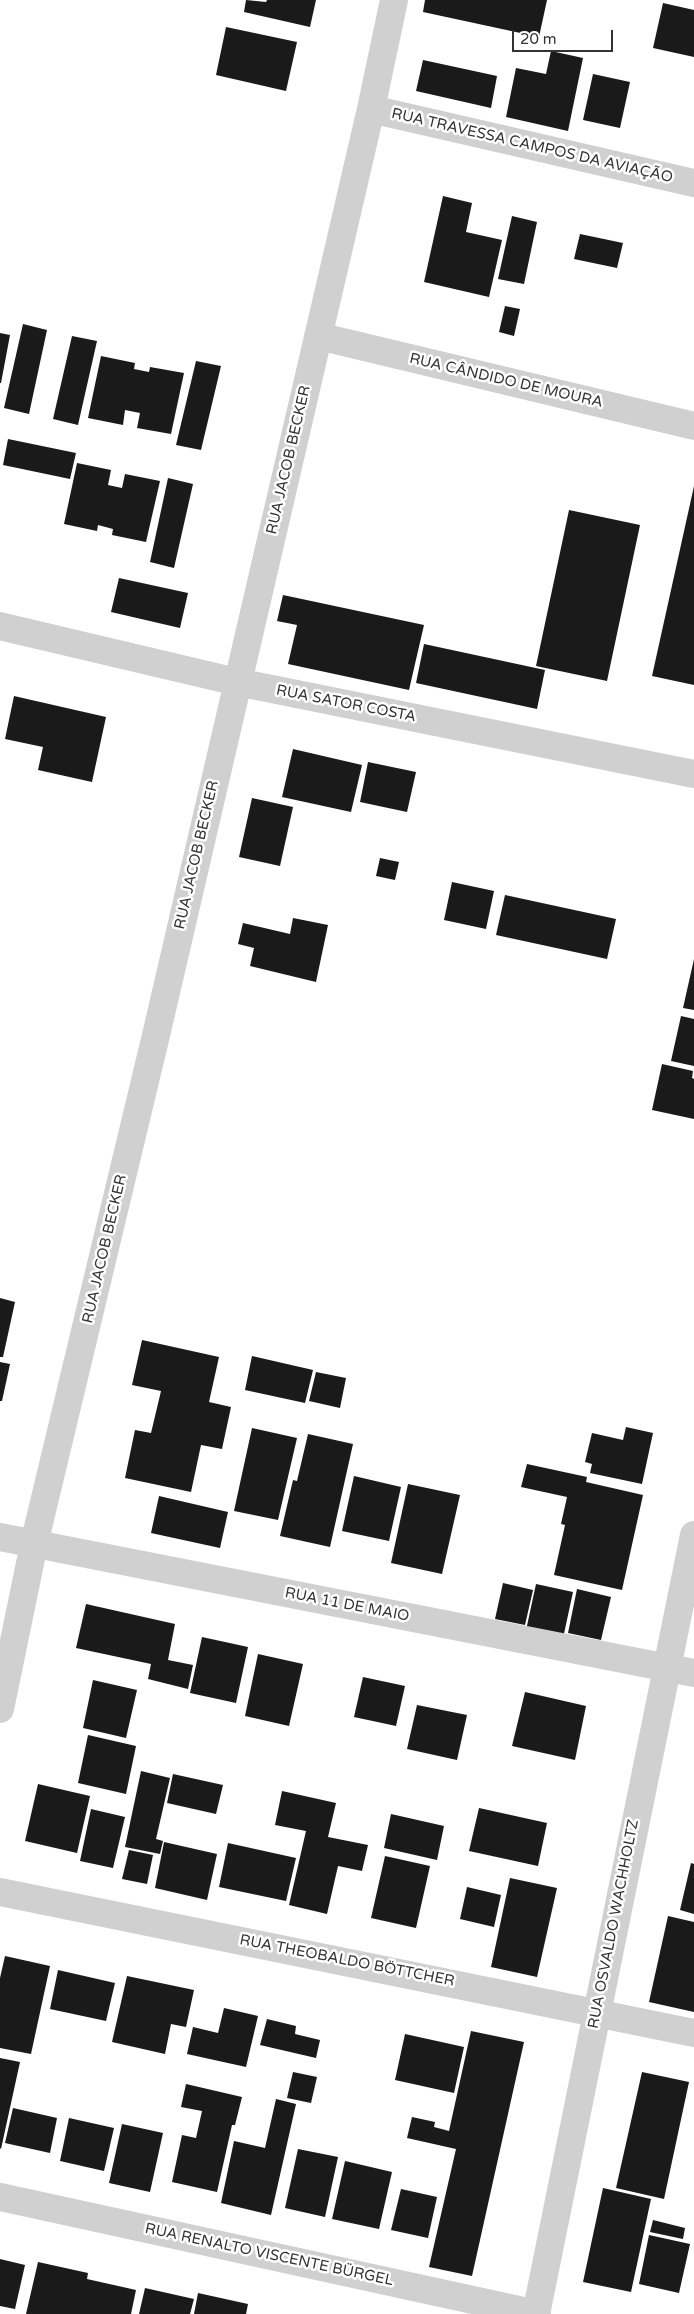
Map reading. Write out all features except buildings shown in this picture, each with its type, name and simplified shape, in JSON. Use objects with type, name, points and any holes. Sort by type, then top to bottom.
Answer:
[{"type":"street","name":"RUA JACOB BECKER","points":[[0,1709],[34,1544],[371,109],[394,0]]},
{"type":"street","name":"RUA TRAVESSA CAMPOS DA AVIAÇÃO","points":[[371,109],[694,182]]},
{"type":"street","name":"RUA CÂNDIDO DE MOURA","points":[[318,336],[694,426]]},
{"type":"street","name":"RUA SATOR COSTA","points":[[0,626],[237,682],[694,774]]},
{"type":"street","name":"RUA OSVALDO WACHHOLTZ","points":[[536,2314],[694,1534]]},
{"type":"street","name":"RUA 11 DE MAIO","points":[[0,1537],[694,1672]]},
{"type":"street","name":"RUA THEOBALDO BÖTTCHER","points":[[0,1892],[694,2032]]},
{"type":"street","name":"RUA RENALTO VISCENTE BÜRGEL","points":[[0,2197],[536,2314]]}]
